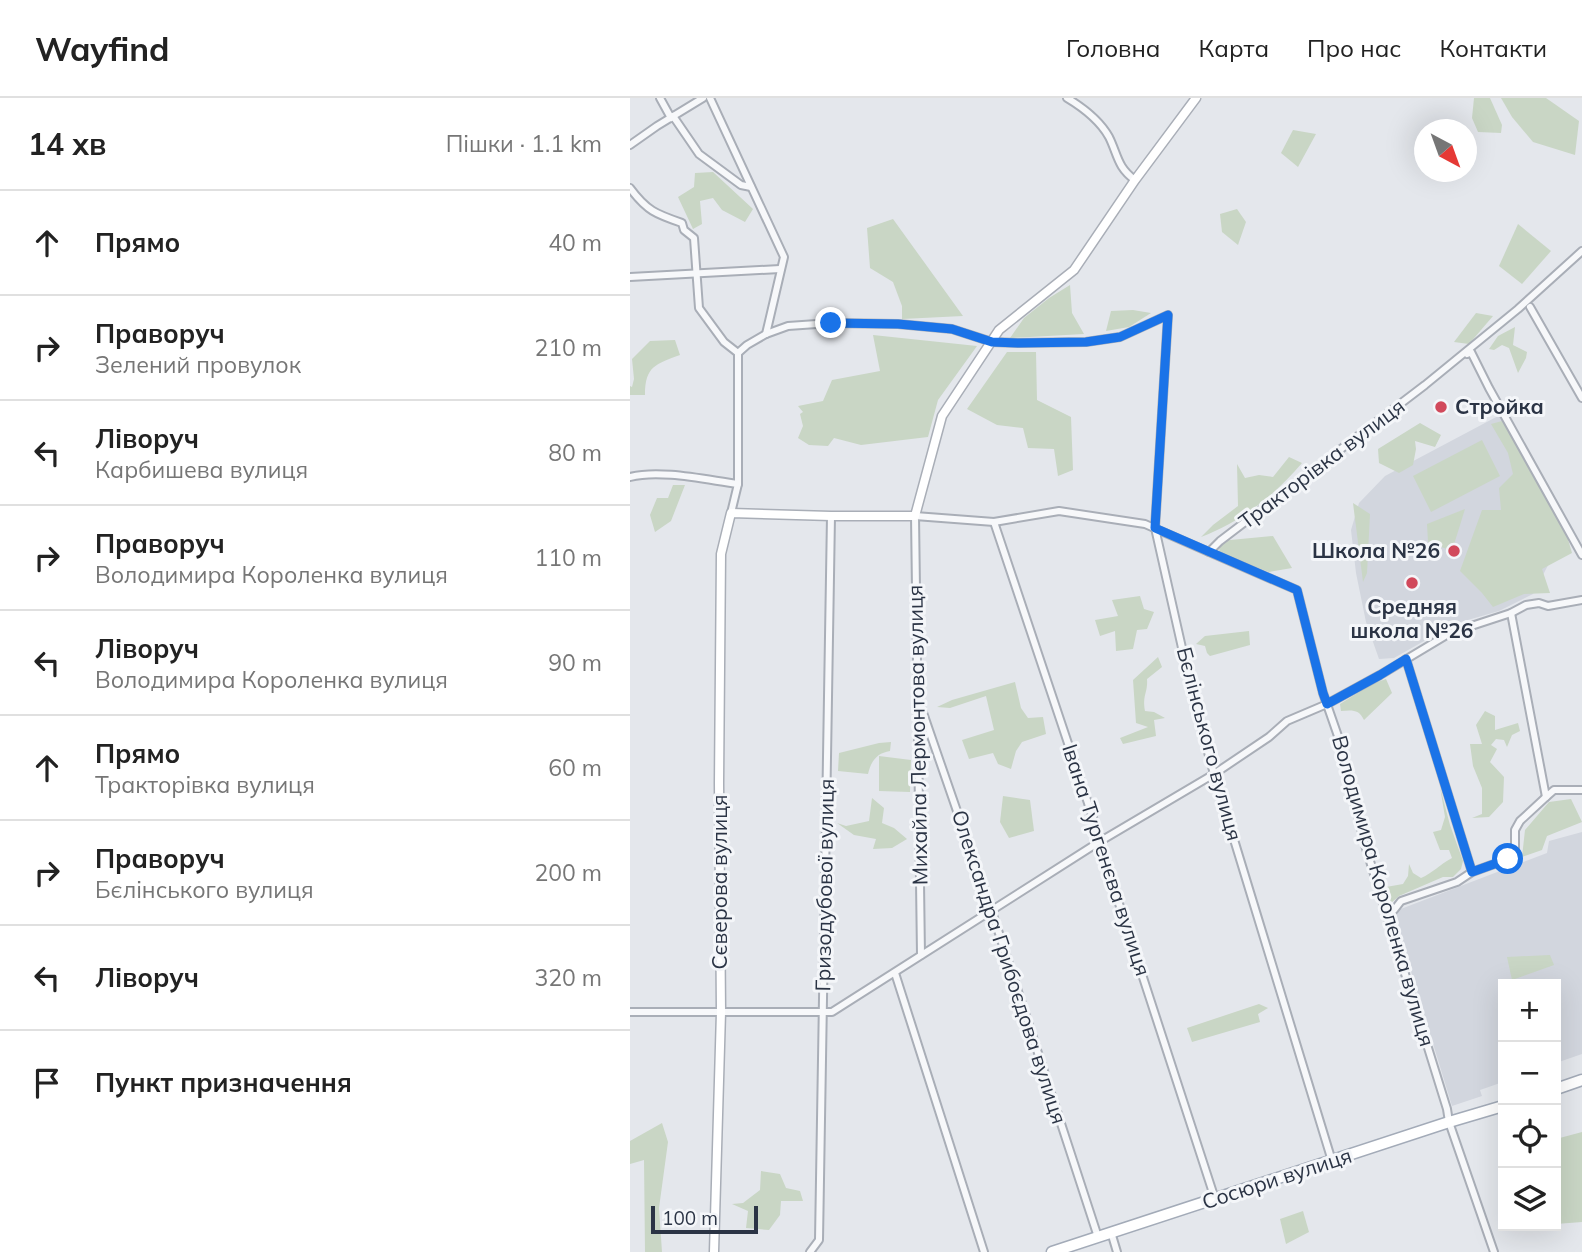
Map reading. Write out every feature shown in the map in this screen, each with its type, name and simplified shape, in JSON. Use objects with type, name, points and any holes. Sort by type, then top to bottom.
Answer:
[{"type":"main road","points":[[731,513],[915,516],[942,416],[999,330],[1074,270],[1135,180],[1196,98]]},
{"type":"main road","name":"Сєверова вулиця","points":[[714,1252],[720,1012],[721,554],[731,513]]},
{"type":"main road","points":[[1561,1087],[1582,1080]]},
{"type":"main road","name":"Сосюри вулиця","points":[[1052,1252],[1498,1107]]},
{"type":"street","points":[[660,98],[699,153],[741,185],[751,187]]},
{"type":"street","points":[[630,145],[703,98]]},
{"type":"street","points":[[710,98],[783,257],[766,334]]},
{"type":"street","points":[[1067,98],[1083,107],[1108,134],[1124,173],[1135,180]]},
{"type":"street","points":[[630,188],[640,202],[652,211],[682,223],[684,230],[694,238],[699,308],[724,342],[738,353]]},
{"type":"street","name":"Тракторівка вулиця","points":[[1209,552],[1373,427],[1518,309],[1582,251]]},
{"type":"street","points":[[630,276],[780,269]]},
{"type":"street","points":[[1530,307],[1582,398]]},
{"type":"street","name":"Бєлінського вулиця","points":[[992,342],[1086,342],[1120,337],[1168,315],[1155,528],[1194,701],[1214,775],[1332,1161]]},
{"type":"street","points":[[731,513],[738,484],[738,353],[747,345],[788,326],[831,323],[898,324],[952,329],[992,342]]},
{"type":"street","points":[[1461,355],[1471,352],[1582,555]]},
{"type":"street","points":[[630,477],[641,474],[738,484]]},
{"type":"street","points":[[915,516],[994,522],[1059,511],[1145,524],[1209,552]]},
{"type":"street","name":"Гризодубової вулиця","points":[[810,1252],[819,1240],[831,516]]},
{"type":"street","name":"Михайла Лермонтова вулиця","points":[[915,516],[921,955]]},
{"type":"street","name":"Івана Тургенєва вулиця","points":[[994,522],[1097,830],[1215,1199]]},
{"type":"street","points":[[1573,537],[1582,532]]},
{"type":"street","name":"Володимира Короленка вулиця","points":[[1209,552],[1297,590],[1323,693],[1339,738],[1365,845],[1447,1110],[1448,1122],[1494,1252]]},
{"type":"street","points":[[630,1012],[832,1012],[1099,842],[1214,775],[1287,722],[1327,704],[1450,633],[1511,613],[1526,604],[1539,603],[1548,606],[1582,600]]},
{"type":"street","points":[[1511,613],[1546,797]]},
{"type":"street","points":[[1406,659],[1472,872]]},
{"type":"street","name":"Олександра Грибоєдова вулиця","points":[[918,699],[991,910],[1098,1237]]},
{"type":"street","points":[[1386,914],[1401,901],[1457,882],[1472,872],[1508,859],[1515,848],[1515,830],[1520,821],[1554,790],[1582,790]]},
{"type":"street","points":[[895,973],[984,1252]]},
{"type":"street","points":[[1111,1232],[1117,1252]]},
{"type":"shaded area","name":"Школа №26","points":[[1500,415],[1567,529],[1533,594],[1499,611],[1454,624],[1394,658],[1379,659],[1366,622],[1356,573],[1351,530],[1359,503],[1385,476]]},
{"type":"shaded area","points":[[1582,832],[1582,1054],[1561,1061],[1561,979],[1498,979],[1498,1084],[1480,1090],[1482,1096],[1452,1106],[1393,912],[1547,853],[1549,841]]},
{"type":"green space","points":[[1474,98],[1490,98],[1502,125],[1501,133],[1478,132],[1477,119],[1472,118]]},
{"type":"green space","points":[[1501,98],[1546,98],[1579,121],[1575,155],[1533,142],[1512,117]]},
{"type":"green space","points":[[1293,130],[1316,134],[1298,167],[1281,153]]},
{"type":"green space","points":[[713,172],[753,209],[745,222],[722,210],[713,198],[700,201],[702,224],[693,229],[678,197],[694,187],[695,173]]},
{"type":"green space","points":[[1237,209],[1246,222],[1238,245],[1222,232],[1220,214]]},
{"type":"green space","points":[[893,219],[963,316],[902,319],[902,306],[893,282],[870,268],[867,228]]},
{"type":"green space","points":[[1518,224],[1551,251],[1522,284],[1499,266]]},
{"type":"green space","points":[[1070,285],[1072,313],[1084,334],[1010,338],[1024,318]]},
{"type":"green space","points":[[1111,311],[1151,313],[1129,327],[1106,331]]},
{"type":"green space","points":[[1476,313],[1493,316],[1469,344],[1454,342]]},
{"type":"green space","points":[[1515,327],[1513,345],[1527,352],[1518,373],[1509,348],[1502,345],[1494,350],[1489,349],[1498,336]]},
{"type":"green space","points":[[873,335],[977,346],[938,400],[928,437],[861,445],[834,438],[828,446],[809,445],[798,438],[803,426],[800,414],[803,412],[798,406],[823,401],[832,380],[880,371]]},
{"type":"green space","points":[[675,340],[680,355],[658,364],[650,372],[645,395],[630,395],[630,386],[632,387],[634,379],[632,359],[650,341]]},
{"type":"green space","points":[[1007,352],[1036,352],[1037,400],[1071,417],[1073,470],[1058,476],[1054,449],[1028,448],[1023,428],[997,425],[967,409]]},
{"type":"green space","points":[[1502,421],[1565,529],[1572,553],[1542,569],[1550,593],[1524,594],[1493,607],[1460,571],[1482,510],[1501,510],[1499,488],[1513,474],[1508,453],[1491,424]]},
{"type":"green space","points":[[1420,423],[1441,435],[1435,447],[1415,441],[1413,465],[1399,473],[1379,463],[1378,449]]},
{"type":"green space","points":[[1482,440],[1500,476],[1431,512],[1413,476]]},
{"type":"green space","points":[[1289,457],[1302,463],[1280,486],[1230,524],[1201,537],[1238,506],[1237,464],[1245,478],[1259,475],[1273,477]]},
{"type":"green space","points":[[673,485],[685,485],[671,521],[655,532],[650,515],[657,498],[668,498]]},
{"type":"green space","points":[[1353,503],[1370,514],[1367,573],[1363,582]]},
{"type":"green space","points":[[1465,509],[1452,551],[1428,542],[1427,524]]},
{"type":"green space","points":[[1273,536],[1292,568],[1269,572],[1219,553],[1220,541]]},
{"type":"green space","points":[[1140,596],[1144,609],[1154,612],[1147,629],[1137,630],[1133,649],[1116,651],[1115,631],[1100,636],[1095,620],[1118,616],[1112,600]]},
{"type":"green space","points":[[1249,631],[1250,645],[1210,656],[1205,646],[1196,644],[1205,636]]},
{"type":"green space","points":[[1158,657],[1162,667],[1147,679],[1144,706],[1145,711],[1165,718],[1154,720],[1156,736],[1123,744],[1120,738],[1148,727],[1136,723],[1133,680]]},
{"type":"green space","points":[[1386,679],[1392,693],[1364,720],[1355,711],[1341,711],[1340,704],[1372,684]]},
{"type":"green space","points":[[1015,682],[1021,708],[1028,718],[1043,717],[1046,734],[1022,742],[1016,751],[1011,769],[998,764],[993,753],[969,759],[962,740],[994,730],[986,696],[950,708],[937,707]]},
{"type":"green space","points":[[1485,711],[1495,716],[1495,730],[1518,723],[1520,731],[1512,735],[1507,747],[1504,740],[1496,739],[1491,745],[1497,749],[1490,762],[1504,777],[1503,802],[1489,817],[1472,818],[1482,814],[1482,788],[1473,766],[1470,744],[1482,744],[1476,725]]},
{"type":"green space","points":[[891,742],[890,751],[875,758],[868,774],[838,771],[839,753]]},
{"type":"green space","points":[[879,756],[911,760],[910,792],[879,791]]},
{"type":"green space","points":[[1440,787],[1463,861],[1461,869],[1453,877],[1443,877],[1399,896],[1391,903],[1386,887],[1403,884],[1408,876],[1409,864],[1413,873],[1421,878],[1452,858],[1449,850],[1440,850],[1433,832],[1441,830],[1445,817]]},
{"type":"green space","points":[[1003,796],[1030,800],[1034,831],[1009,838],[1000,822]]},
{"type":"green space","points":[[872,798],[884,808],[882,823],[894,828],[907,839],[892,848],[873,849],[876,839],[854,835],[837,823],[846,826],[869,821]]},
{"type":"green space","points":[[1571,799],[1582,822],[1547,836],[1542,850],[1522,857],[1525,830],[1549,802]]},
{"type":"green space","points":[[1550,955],[1554,965],[1512,979],[1507,957]]},
{"type":"green space","points":[[1259,1004],[1268,1008],[1258,1014],[1260,1022],[1192,1042],[1187,1028]]},
{"type":"green space","points":[[662,1123],[668,1142],[659,1208],[662,1252],[645,1252],[644,1160],[630,1164],[630,1141]]},
{"type":"green space","points":[[1582,1132],[1582,1222],[1561,1224],[1561,1138]]},
{"type":"green space","points":[[761,1171],[780,1174],[786,1188],[800,1191],[803,1201],[781,1201],[780,1215],[769,1230],[746,1228],[748,1211],[732,1204],[743,1203],[760,1190]]},
{"type":"green space","points":[[1303,1211],[1309,1232],[1286,1244],[1280,1219]]},
{"type":"place","name":"Стройка","points":[[1441,407]]},
{"type":"place","name":"Школа №26","points":[[1454,551]]},
{"type":"place","name":"Средняя школа №26","points":[[1412,583]]},
{"type":"route","points":[[831,323],[898,324],[952,329],[992,342],[1086,342],[1120,337],[1168,315],[1155,528],[1297,590],[1327,704],[1406,659],[1472,872],[1508,859]]}]
